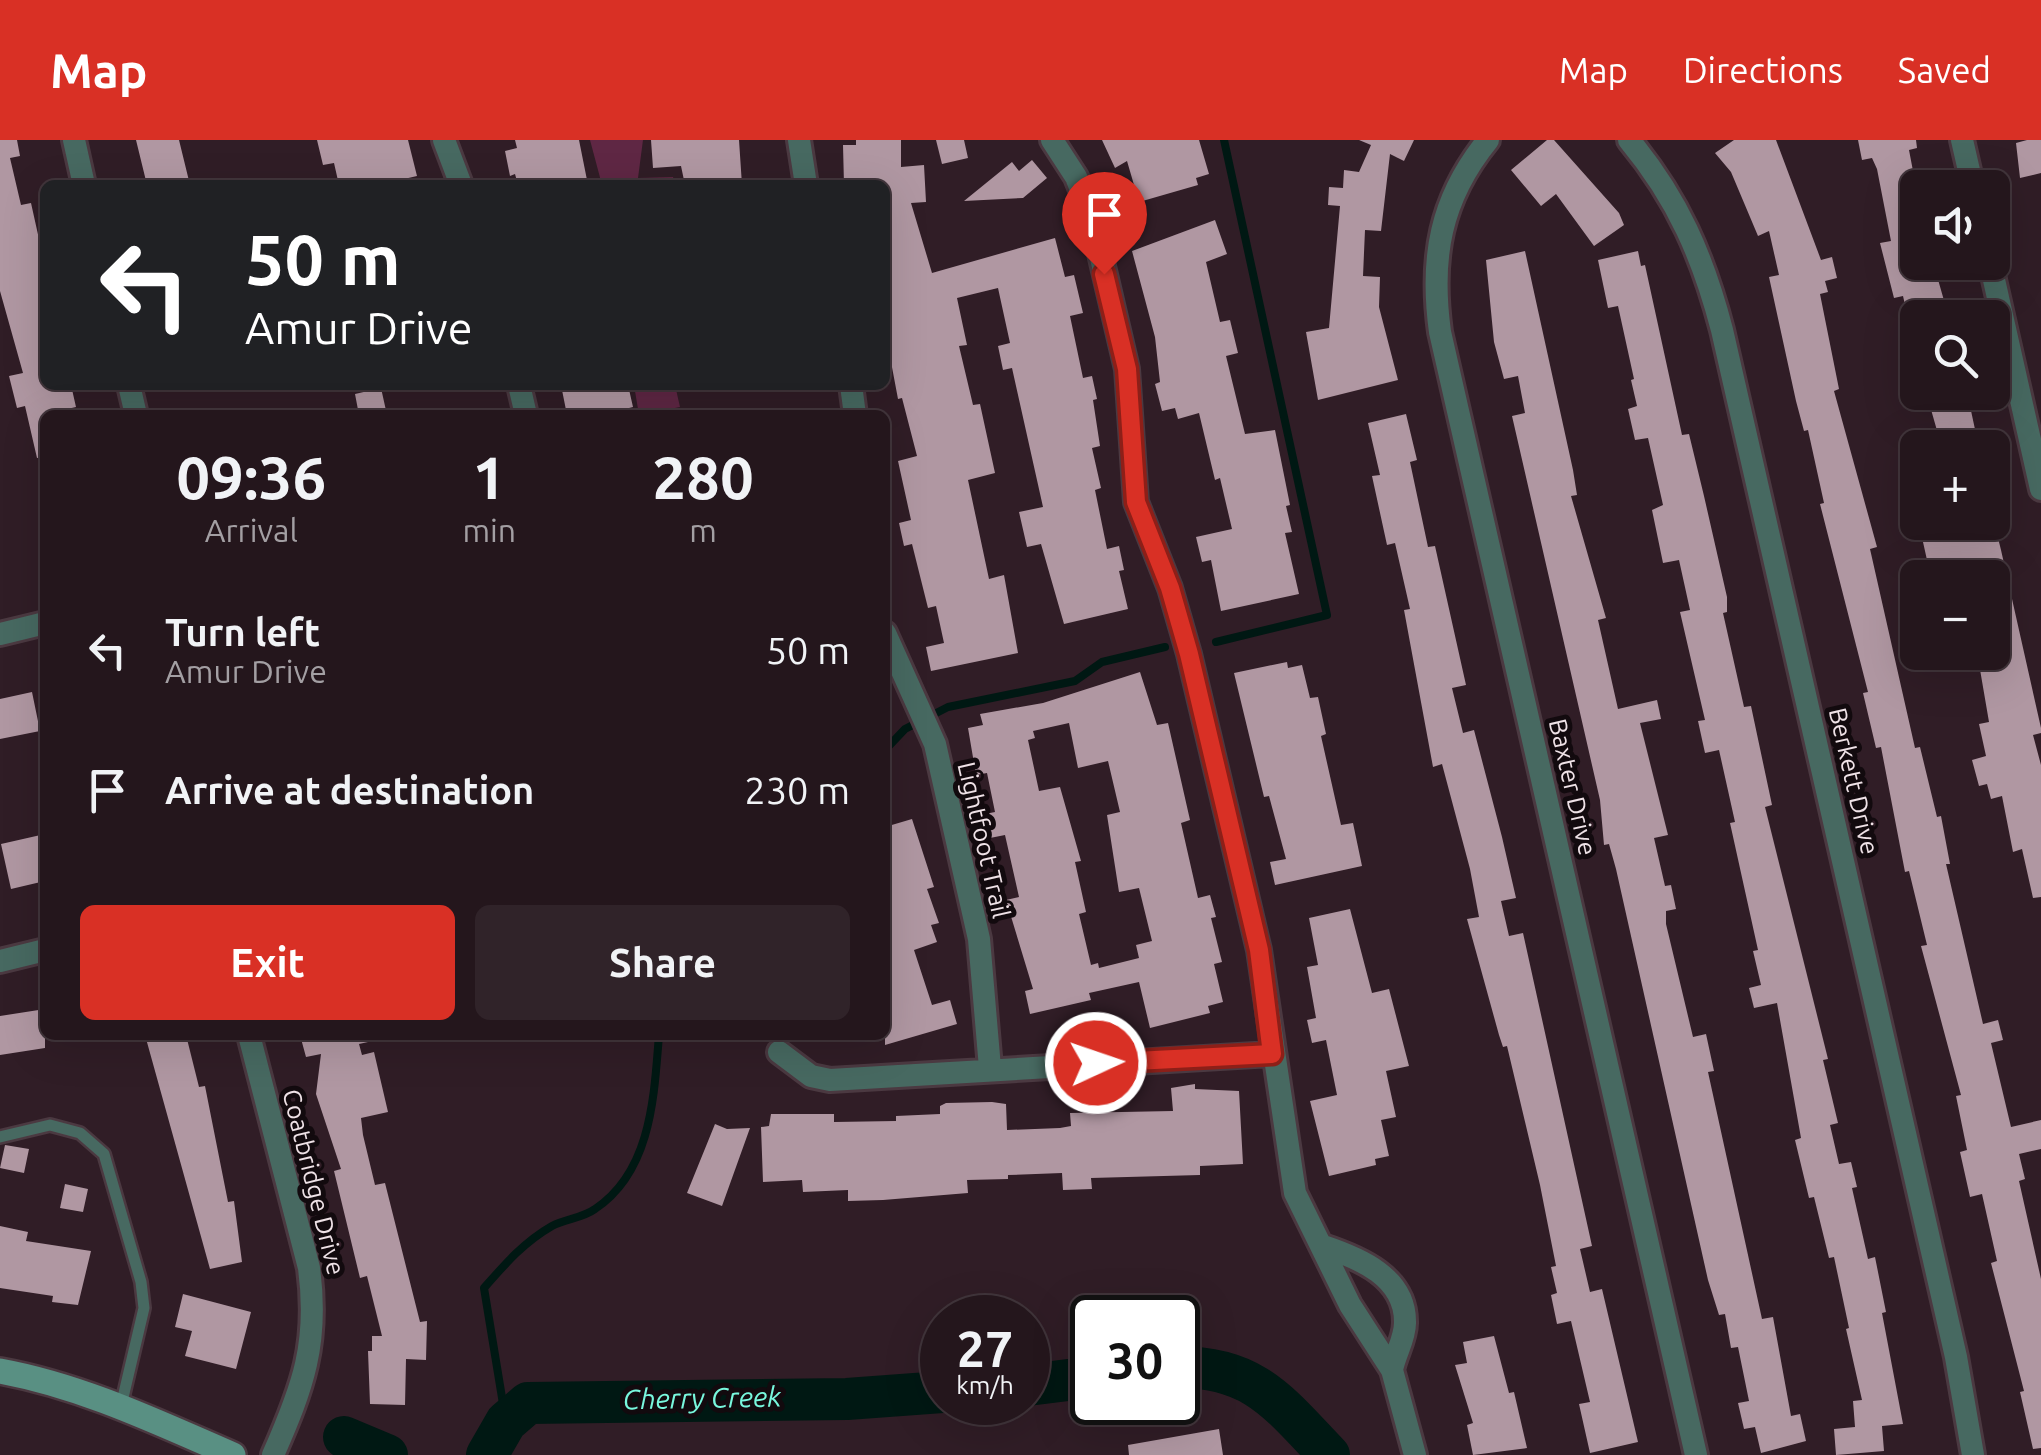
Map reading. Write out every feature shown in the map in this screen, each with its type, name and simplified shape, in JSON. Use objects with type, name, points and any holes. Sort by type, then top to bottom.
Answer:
[{"type":"main road","points":[[0,1371],[68,1387],[121,1406],[233,1455]]},
{"type":"street","points":[[74,140],[83,180]]},
{"type":"street","points":[[444,140],[459,180]]},
{"type":"street","points":[[799,140],[805,180]]},
{"type":"street","points":[[1052,140],[1076,177],[1091,214],[1127,369],[1136,502],[1170,588],[1189,654],[1259,950],[1290,1174],[1304,1212],[1350,1305],[1392,1370],[1415,1455]]},
{"type":"street","name":"Baxter Drive","points":[[1488,140],[1450,196],[1439,230],[1435,263],[1440,332],[1696,1455]]},
{"type":"street","name":"Berkett Drive","points":[[1629,140],[1672,195],[1690,229],[1717,311],[1952,1339],[1973,1455]]},
{"type":"street","points":[[1962,140],[1969,170]]},
{"type":"street","points":[[1994,280],[2041,489]]},
{"type":"street","points":[[0,634],[40,624]]},
{"type":"street","name":"Lightfoot Trail","points":[[890,644],[935,744],[979,939],[990,1068]]},
{"type":"street","points":[[0,961],[40,951]]},
{"type":"street","name":"Coatbridge Drive","points":[[250,1040],[309,1268],[314,1305],[314,1338],[300,1396],[272,1455]]},
{"type":"street","points":[[779,1052],[812,1076],[830,1080],[1272,1054]]},
{"type":"street","points":[[1324,1246],[1371,1264],[1383,1274],[1403,1307],[1403,1338],[1392,1370]]},
{"type":"lane","points":[[0,1137],[50,1125],[80,1133],[104,1154],[142,1282],[144,1308],[121,1406]]},
{"type":"shaded area","points":[[590,140],[643,140],[638,178],[674,180],[601,180]]},
{"type":"shaded area","points":[[635,390],[676,390],[680,407],[638,410]]},
{"type":"building","points":[[0,140],[17,140],[20,156],[10,158],[21,205],[31,203],[40,244],[40,390],[72,390],[76,407],[40,410],[40,458],[25,406],[17,408],[9,376],[23,373],[0,291]]},
{"type":"building","points":[[136,140],[179,140],[189,180],[146,180]]},
{"type":"building","points":[[317,140],[408,140],[417,176],[404,180],[338,180],[334,163],[323,165]]},
{"type":"building","points":[[515,140],[579,140],[587,180],[517,180],[515,174],[510,176],[505,151],[517,148]]},
{"type":"building","points":[[651,140],[739,140],[742,180],[684,180],[681,166],[653,168]]},
{"type":"building","points":[[856,140],[901,140],[901,167],[924,165],[926,202],[911,203],[932,273],[1055,238],[1065,277],[1074,275],[1083,313],[1070,316],[1083,378],[1092,376],[1097,399],[1093,400],[1100,446],[1092,448],[1101,488],[1095,490],[1107,549],[1119,546],[1124,570],[1119,571],[1128,609],[1064,624],[1041,544],[1027,547],[1019,512],[1043,507],[1012,368],[1003,370],[998,346],[1010,343],[998,288],[957,298],[967,345],[959,346],[973,405],[980,404],[995,473],[968,480],[989,579],[1004,575],[1018,653],[931,671],[926,647],[944,643],[936,606],[928,608],[912,544],[904,546],[899,523],[911,520],[898,461],[917,456],[902,398],[898,399],[890,357],[890,180],[844,180],[843,145],[856,145]]},
{"type":"building","points":[[936,140],[964,140],[968,158],[942,164]]},
{"type":"building","points":[[1102,140],[1199,140],[1209,174],[1196,178],[1198,185],[1139,202],[1127,161],[1115,168]]},
{"type":"building","points":[[1359,140],[1414,140],[1404,161],[1390,154],[1381,231],[1365,230],[1363,276],[1380,277],[1379,307],[1398,380],[1318,400],[1306,332],[1329,328],[1340,206],[1328,205],[1329,187],[1343,188],[1344,170],[1359,172],[1371,145]]},
{"type":"building","points":[[1547,140],[1554,140],[1619,213],[1624,225],[1594,246],[1556,194],[1541,206],[1511,170]]},
{"type":"building","points":[[1734,140],[1776,140],[1821,260],[1832,257],[1837,278],[1825,281],[1828,292],[1820,294],[1839,389],[1834,391],[1877,547],[1870,549],[1915,748],[1920,747],[1937,817],[1941,816],[1950,864],[1946,864],[1983,1024],[1998,1020],[2003,1040],[1991,1043],[2011,1127],[2041,1120],[2041,1149],[2019,1154],[2025,1179],[2019,1181],[2041,1279],[2041,1448],[2033,1449],[2020,1392],[2024,1391],[1991,1263],[1997,1261],[1982,1194],[1970,1197],[1960,1152],[1967,1150],[1956,1096],[1961,1095],[1921,946],[1927,945],[1909,871],[1905,872],[1881,747],[1876,748],[1863,693],[1868,692],[1820,504],[1824,503],[1808,430],[1804,431],[1796,401],[1769,277],[1779,275],[1769,231],[1758,236],[1731,172],[1715,153]]},
{"type":"building","points":[[1858,140],[1916,140],[1917,148],[1909,150],[1913,170],[1900,170],[1900,280],[1938,280],[1944,300],[1894,298],[1880,243],[1891,241],[1877,169],[1872,158],[1862,160]]},
{"type":"building","points":[[2041,140],[2041,173],[2020,178],[2016,143]]},
{"type":"building","points":[[1032,160],[1047,178],[1023,198],[964,201],[1012,162],[1019,171]]},
{"type":"building","points":[[1215,220],[1227,254],[1206,262],[1220,322],[1230,320],[1238,353],[1226,356],[1245,434],[1275,430],[1290,505],[1286,506],[1292,532],[1285,533],[1299,594],[1221,611],[1211,560],[1202,562],[1196,537],[1232,529],[1220,478],[1215,480],[1199,413],[1178,419],[1175,408],[1162,411],[1155,384],[1160,382],[1155,337],[1132,251]]},
{"type":"building","points":[[1525,251],[1573,470],[1577,495],[1571,496],[1606,618],[1598,620],[1618,709],[1657,700],[1661,719],[1640,723],[1668,835],[1654,838],[1665,886],[1671,885],[1676,909],[1666,911],[1666,924],[1693,1037],[1706,1034],[1714,1071],[1708,1072],[1762,1319],[1773,1317],[1791,1416],[1800,1414],[1806,1441],[1761,1453],[1755,1427],[1744,1429],[1738,1403],[1749,1401],[1738,1347],[1731,1348],[1725,1314],[1719,1315],[1708,1280],[1616,869],[1609,844],[1604,845],[1600,800],[1512,416],[1525,413],[1518,376],[1504,379],[1494,342],[1486,260]]},
{"type":"building","points":[[1638,251],[1641,266],[1645,265],[1682,435],[1689,434],[1704,496],[1727,597],[1727,612],[1723,613],[1744,707],[1751,706],[1772,805],[1765,807],[1828,1059],[1823,1060],[1838,1123],[1830,1125],[1839,1164],[1851,1162],[1857,1187],[1852,1188],[1868,1259],[1875,1257],[1903,1424],[1882,1426],[1884,1451],[1836,1455],[1834,1429],[1855,1427],[1853,1401],[1862,1400],[1846,1329],[1849,1328],[1834,1257],[1829,1258],[1814,1197],[1809,1198],[1795,1140],[1801,1138],[1777,1003],[1754,1008],[1749,988],[1761,985],[1753,951],[1758,950],[1730,823],[1735,822],[1719,750],[1705,753],[1698,721],[1705,720],[1680,612],[1690,610],[1679,560],[1663,563],[1652,510],[1663,505],[1648,438],[1635,440],[1628,409],[1637,406],[1631,380],[1634,379],[1618,306],[1608,308],[1598,260]]},
{"type":"building","points":[[381,390],[386,410],[358,410],[355,394]]},
{"type":"building","points":[[562,390],[629,390],[633,407],[621,410],[566,410]]},
{"type":"building","points":[[1931,410],[1971,410],[1975,430],[1937,430]]},
{"type":"building","points":[[1406,414],[1417,460],[1410,462],[1428,547],[1435,546],[1466,685],[1452,688],[1463,733],[1474,730],[1502,837],[1516,898],[1501,901],[1509,936],[1523,933],[1592,1246],[1580,1249],[1590,1292],[1602,1289],[1638,1442],[1590,1453],[1579,1404],[1590,1402],[1571,1321],[1557,1324],[1551,1295],[1557,1293],[1551,1267],[1556,1266],[1540,1185],[1507,1046],[1503,1047],[1499,1035],[1467,919],[1479,917],[1470,869],[1442,764],[1433,767],[1404,610],[1410,609],[1395,543],[1387,545],[1372,476],[1380,475],[1368,423]]},
{"type":"building","points":[[1998,540],[2003,560],[1927,560],[1923,542]]},
{"type":"building","points":[[2010,590],[2041,728],[2041,733],[2033,735],[2041,765],[2041,897],[2033,898],[2022,849],[2013,852],[2002,796],[1991,799],[1987,784],[1979,786],[1972,760],[1986,756],[1979,724],[1989,722],[1980,670],[2010,670]]},
{"type":"building","points":[[1287,662],[1288,668],[1302,665],[1310,698],[1318,697],[1326,734],[1321,736],[1341,825],[1353,823],[1362,866],[1275,885],[1270,862],[1286,859],[1269,796],[1264,797],[1234,673]]},
{"type":"building","points":[[1140,672],[1157,725],[1168,723],[1190,820],[1181,823],[1198,898],[1210,895],[1216,917],[1211,918],[1222,962],[1214,964],[1223,1002],[1208,1006],[1210,1013],[1150,1028],[1139,982],[1089,993],[1091,1000],[1030,1014],[1025,991],[1033,989],[1006,900],[1019,897],[1005,835],[990,838],[985,814],[995,812],[987,773],[976,775],[968,728],[983,725],[980,714],[1043,703]],"holes":[[[1069,723],[1078,768],[1108,761],[1120,812],[1107,815],[1119,892],[1139,888],[1152,941],[1136,945],[1139,958],[1099,968],[1098,963],[1091,965],[1079,914],[1086,912],[1075,862],[1081,861],[1060,787],[1039,791],[1028,740],[1035,738],[1033,731]]]},
{"type":"building","points":[[32,692],[40,731],[0,739],[0,699]]},
{"type":"building","points":[[912,819],[934,887],[927,889],[939,923],[931,925],[937,942],[914,950],[932,1005],[950,1000],[957,1024],[885,1045],[885,1040],[890,1040],[890,826]]},
{"type":"building","points":[[40,835],[40,882],[11,889],[1,844]]},
{"type":"building","points":[[1350,909],[1372,993],[1389,989],[1409,1066],[1386,1071],[1396,1117],[1381,1120],[1389,1156],[1375,1159],[1376,1165],[1329,1176],[1310,1101],[1337,1095],[1326,1040],[1312,1043],[1307,1020],[1316,1018],[1307,967],[1318,965],[1309,918]]},
{"type":"building","points":[[40,1010],[40,1040],[45,1040],[45,1048],[0,1055],[0,1016]]},
{"type":"building","points":[[146,1040],[187,1040],[199,1087],[205,1086],[228,1202],[234,1201],[242,1262],[210,1269]]},
{"type":"building","points":[[301,1040],[368,1040],[359,1044],[362,1055],[374,1052],[388,1112],[361,1118],[363,1135],[375,1185],[385,1183],[420,1322],[427,1321],[426,1360],[406,1359],[405,1405],[370,1404],[368,1351],[372,1351],[372,1336],[382,1336],[367,1276],[360,1278],[334,1171],[341,1169],[316,1094],[321,1054],[306,1057]]},
{"type":"building","points":[[1195,1084],[1195,1089],[1239,1091],[1243,1164],[1200,1166],[1200,1175],[1091,1178],[1092,1189],[1063,1190],[1062,1173],[1008,1175],[1008,1179],[967,1180],[968,1193],[883,1200],[848,1201],[848,1190],[803,1192],[802,1180],[763,1182],[761,1127],[769,1126],[771,1114],[834,1114],[834,1122],[896,1121],[896,1116],[940,1114],[940,1106],[946,1103],[992,1102],[1006,1104],[1007,1130],[1060,1128],[1071,1126],[1070,1113],[1173,1111],[1171,1088]]},
{"type":"building","points":[[715,1124],[727,1129],[750,1128],[722,1206],[687,1193]]},
{"type":"building","points":[[5,1145],[29,1149],[24,1173],[0,1168]]},
{"type":"building","points":[[65,1184],[88,1189],[83,1212],[60,1208]]},
{"type":"building","points":[[0,1226],[28,1232],[26,1241],[91,1251],[78,1305],[52,1302],[53,1296],[0,1288]]},
{"type":"building","points":[[183,1294],[251,1312],[236,1369],[185,1356],[192,1331],[175,1327]]},
{"type":"building","points":[[1494,1336],[1509,1393],[1514,1392],[1527,1448],[1473,1455],[1467,1425],[1473,1423],[1455,1365],[1467,1363],[1463,1342]]},
{"type":"building","points":[[1219,1429],[1223,1455],[1129,1455],[1128,1445]]},
{"type":"waterway","points":[[1216,642],[1327,615],[1224,140]]},
{"type":"waterway","points":[[890,745],[905,729],[948,707],[1075,681],[1102,662],[1165,647]]},
{"type":"waterway","points":[[506,1422],[484,1288],[533,1239],[552,1226],[595,1209],[628,1174],[639,1153],[652,1106],[659,1040]]},
{"type":"waterway","name":"Cherry Creek","points":[[1200,1369],[1227,1373],[1264,1392],[1329,1455]]},
{"type":"waterway","name":"Cherry Creek","points":[[1050,1382],[1070,1380]]},
{"type":"waterway","name":"Cherry Creek","points":[[487,1455],[506,1422],[528,1403],[847,1399],[920,1394]]},
{"type":"waterway","name":"Cherry Creek","points":[[344,1437],[387,1455]]},
{"type":"route","points":[[1096,1063],[1272,1054],[1259,950],[1189,654],[1170,588],[1136,502],[1127,369],[1104,274]]}]
